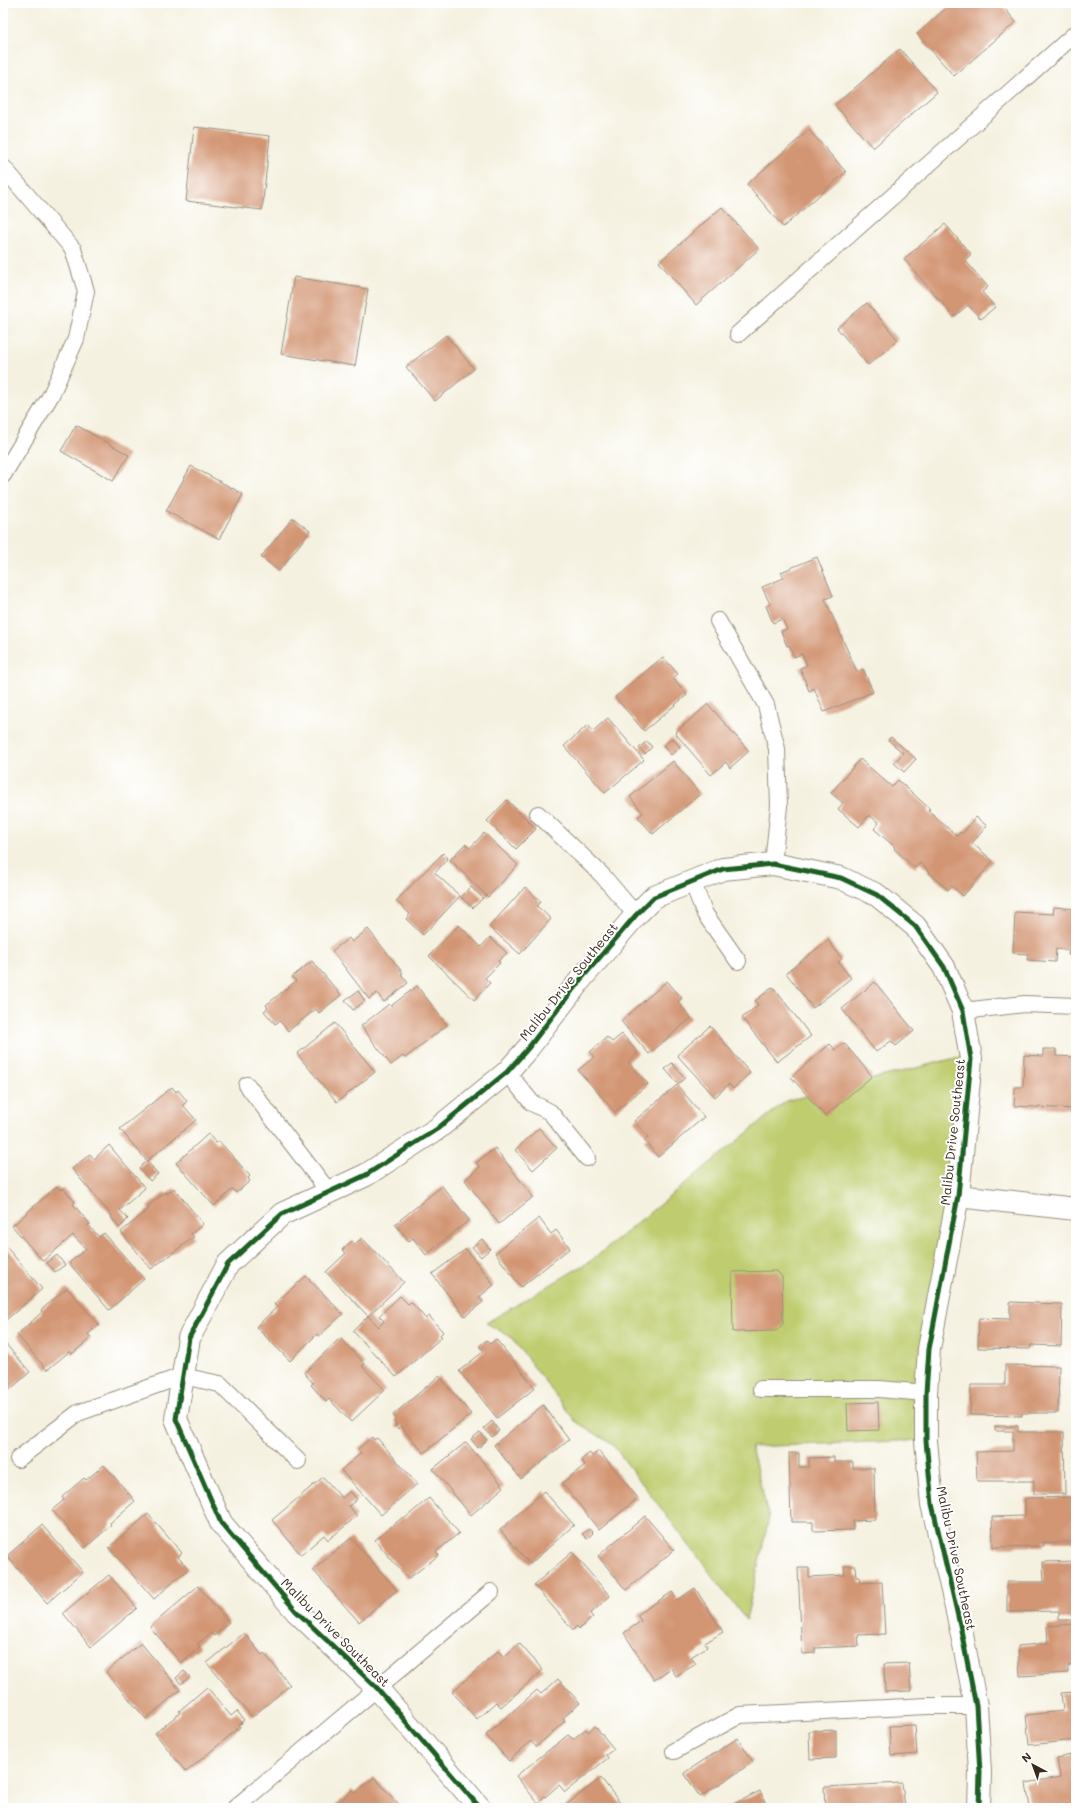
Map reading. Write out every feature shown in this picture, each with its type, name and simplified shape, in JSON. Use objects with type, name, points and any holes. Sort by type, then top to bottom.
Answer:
[{"type":"street","name":"Malibu Drive Southeast","points":[[480,1808],[377,1688],[296,1611],[221,1523],[176,1419],[188,1338],[228,1264],[282,1214],[366,1175],[437,1129],[507,1072],[529,1047],[581,979],[636,914],[654,897],[723,869],[773,864],[841,878],[877,895],[915,926],[944,967],[963,1010],[971,1059],[958,1196],[929,1349],[926,1393],[926,1441],[932,1504],[960,1625],[976,1706],[980,1772],[979,1808]]},
{"type":"street","name":"Malibu Drive Southeast","points":[[958,1196],[1076,1209]]},
{"type":"lane","points":[[738,334],[1076,33]]},
{"type":"lane","points":[[3,167],[73,249],[86,291],[76,339],[51,395],[3,475]]},
{"type":"lane","points":[[718,621],[766,705],[777,749],[779,806],[773,864]]},
{"type":"lane","points":[[538,814],[602,875],[636,914]]},
{"type":"lane","points":[[692,881],[705,914],[738,961]]},
{"type":"lane","points":[[963,1010],[1024,1004],[1076,1006]]},
{"type":"lane","points":[[507,1072],[532,1103],[550,1112],[587,1158]]},
{"type":"lane","points":[[247,1086],[329,1192]]},
{"type":"lane","points":[[18,1459],[78,1413],[182,1376],[220,1384],[298,1461]]},
{"type":"lane","points":[[761,1389],[879,1389],[926,1393]]},
{"type":"lane","points":[[235,1808],[491,1592]]},
{"type":"lane","points":[[674,1751],[740,1715],[928,1706],[976,1706]]},
{"type":"green space","points":[[967,1055],[921,1440],[751,1447],[769,1518],[746,1620],[612,1444],[575,1421],[511,1337],[486,1323],[592,1260],[786,1101]]},
{"type":"building","points":[[952,3],[1000,3],[1016,22],[954,76],[917,34]]},
{"type":"building","points":[[900,49],[937,92],[873,148],[835,105]]},
{"type":"building","points":[[194,127],[270,136],[262,210],[186,201]]},
{"type":"building","points":[[809,130],[846,172],[783,227],[747,184]]},
{"type":"building","points":[[722,207],[759,249],[696,305],[659,262]]},
{"type":"building","points":[[945,224],[971,254],[965,260],[988,287],[982,292],[995,307],[981,319],[968,305],[954,317],[904,259]]},
{"type":"building","points":[[294,277],[368,289],[355,366],[281,354]]},
{"type":"building","points":[[867,303],[898,340],[868,365],[837,328]]},
{"type":"building","points":[[446,335],[474,369],[435,401],[406,367]]},
{"type":"building","points":[[76,425],[129,455],[113,481],[61,451]]},
{"type":"building","points":[[191,466],[243,494],[219,539],[166,511]]},
{"type":"building","points":[[293,518],[310,531],[279,571],[261,557]]},
{"type":"building","points":[[817,557],[833,596],[825,599],[857,672],[863,669],[873,692],[824,712],[814,688],[809,691],[800,668],[807,665],[802,654],[794,657],[789,645],[787,646],[781,631],[787,629],[782,619],[773,623],[766,606],[770,604],[762,587],[784,578],[781,572]]},
{"type":"building","points":[[663,657],[678,674],[673,678],[687,695],[644,731],[615,697]]},
{"type":"building","points":[[708,704],[749,751],[730,768],[726,762],[711,775],[675,733]]},
{"type":"building","points":[[608,718],[644,760],[605,793],[564,746],[588,725],[593,731]]},
{"type":"building","points":[[891,737],[916,759],[904,772],[894,763],[903,753],[888,740]]},
{"type":"building","points":[[672,738],[680,747],[671,755],[663,746]]},
{"type":"building","points":[[647,741],[652,747],[645,754],[639,748]]},
{"type":"building","points":[[860,759],[892,787],[898,780],[930,809],[928,811],[957,836],[960,832],[962,834],[976,817],[987,826],[972,843],[993,861],[963,896],[952,886],[948,890],[920,863],[915,868],[894,849],[895,847],[874,829],[879,823],[869,815],[859,827],[838,809],[843,803],[831,793]]},
{"type":"building","points":[[673,761],[700,794],[653,834],[638,817],[643,813],[630,797]]},
{"type":"building","points":[[507,800],[536,829],[516,849],[487,821]]},
{"type":"building","points":[[484,833],[518,865],[488,897],[450,860],[465,844],[470,848]]},
{"type":"building","points":[[443,853],[448,858],[435,873],[460,896],[423,935],[406,919],[410,914],[396,901]]},
{"type":"building","points":[[471,887],[483,898],[473,908],[461,897]]},
{"type":"building","points":[[525,887],[541,902],[537,906],[551,919],[520,954],[489,927]]},
{"type":"building","points":[[1054,907],[1076,909],[1076,955],[1068,955],[1069,950],[1056,949],[1055,962],[1027,960],[1028,954],[1013,953],[1015,912],[1053,914]]},
{"type":"building","points":[[459,925],[481,947],[490,937],[507,953],[498,961],[500,963],[485,978],[490,983],[474,1000],[429,956]]},
{"type":"building","points":[[368,929],[403,973],[401,974],[408,983],[384,1002],[377,993],[369,999],[332,951],[349,938],[352,942]]},
{"type":"building","points":[[828,940],[842,959],[838,962],[851,978],[813,1008],[786,973]]},
{"type":"building","points":[[312,961],[341,995],[319,1013],[316,1009],[288,1031],[280,1021],[275,1024],[264,1011],[268,1008],[266,1005],[296,981],[292,977]]},
{"type":"building","points":[[667,981],[682,998],[678,1002],[691,1018],[649,1054],[621,1021]]},
{"type":"building","points":[[875,982],[914,1031],[896,1046],[891,1041],[876,1052],[842,1009]]},
{"type":"building","points":[[417,986],[447,1025],[405,1058],[403,1056],[391,1065],[361,1026],[389,1004],[391,1006]]},
{"type":"building","points":[[773,987],[811,1036],[777,1062],[742,1018],[758,1005],[755,1001]]},
{"type":"building","points":[[358,991],[365,1001],[353,1010],[345,1000]]},
{"type":"building","points":[[335,1023],[375,1072],[337,1102],[297,1054]]},
{"type":"building","points":[[710,1026],[750,1073],[733,1089],[729,1084],[715,1097],[677,1055]]},
{"type":"building","points":[[622,1034],[638,1053],[628,1062],[648,1084],[615,1112],[578,1070],[594,1057],[590,1052],[607,1037],[612,1042]]},
{"type":"building","points":[[844,1043],[872,1076],[825,1116],[791,1077],[830,1044],[835,1050]]},
{"type":"building","points":[[1043,1049],[1056,1049],[1056,1056],[1076,1057],[1076,1109],[1014,1106],[1015,1087],[1023,1087],[1024,1055],[1043,1056]]},
{"type":"building","points":[[672,1063],[685,1078],[678,1084],[665,1069]]},
{"type":"building","points":[[677,1085],[704,1117],[658,1157],[644,1140],[648,1137],[634,1121]]},
{"type":"building","points":[[172,1087],[176,1092],[178,1090],[187,1101],[183,1105],[196,1120],[147,1161],[120,1129]]},
{"type":"building","points":[[539,1128],[557,1148],[533,1170],[515,1150]]},
{"type":"building","points":[[208,1134],[216,1143],[219,1141],[250,1176],[248,1178],[250,1181],[236,1193],[233,1189],[214,1206],[176,1163]]},
{"type":"building","points":[[109,1145],[145,1188],[120,1210],[128,1219],[119,1228],[111,1217],[112,1216],[72,1169],[90,1154],[94,1159]]},
{"type":"building","points":[[495,1148],[533,1197],[499,1224],[465,1180],[480,1167],[476,1163]]},
{"type":"building","points":[[147,1161],[158,1174],[150,1181],[139,1168]]},
{"type":"building","points":[[57,1186],[60,1190],[63,1188],[75,1202],[73,1204],[90,1224],[88,1225],[99,1237],[104,1233],[144,1279],[109,1310],[69,1263],[86,1249],[73,1235],[43,1261],[12,1226]]},
{"type":"building","points":[[442,1186],[469,1220],[426,1255],[413,1238],[409,1241],[395,1224]]},
{"type":"building","points":[[174,1188],[203,1224],[191,1234],[194,1237],[151,1269],[121,1232],[149,1209],[147,1207],[165,1192],[167,1194]]},
{"type":"building","points":[[539,1218],[551,1234],[556,1230],[570,1248],[521,1287],[495,1253]]},
{"type":"building","points":[[362,1238],[404,1282],[368,1316],[326,1272],[346,1253],[342,1250],[352,1241],[355,1244]]},
{"type":"building","points":[[482,1239],[490,1249],[481,1257],[472,1247]]},
{"type":"building","points":[[3,1243],[42,1289],[6,1320],[3,1317]]},
{"type":"building","points":[[466,1249],[494,1285],[479,1297],[483,1302],[465,1316],[432,1274]]},
{"type":"building","points":[[57,1255],[65,1265],[55,1272],[47,1263]]},
{"type":"building","points":[[777,1271],[782,1277],[783,1324],[776,1331],[733,1332],[732,1272]]},
{"type":"building","points":[[306,1276],[343,1314],[319,1336],[317,1334],[290,1361],[256,1327],[277,1307],[274,1304]]},
{"type":"building","points":[[67,1288],[99,1325],[88,1334],[91,1338],[72,1354],[70,1351],[47,1370],[17,1335],[42,1312],[41,1310]]},
{"type":"building","points":[[400,1296],[408,1304],[411,1302],[426,1319],[429,1316],[443,1332],[440,1335],[442,1337],[396,1377],[353,1331],[368,1316],[379,1327],[384,1321],[379,1316]]},
{"type":"building","points":[[1010,1302],[1062,1304],[1061,1346],[1031,1345],[1030,1349],[978,1348],[979,1318],[1010,1319]]},
{"type":"building","points":[[340,1338],[365,1364],[362,1366],[385,1390],[351,1422],[329,1399],[326,1402],[311,1385],[313,1383],[304,1373]]},
{"type":"building","points":[[496,1339],[535,1388],[497,1418],[459,1371],[484,1351],[479,1346],[487,1340],[490,1344]]},
{"type":"building","points":[[3,1341],[30,1372],[5,1394],[7,1398],[3,1401]]},
{"type":"building","points":[[1005,1365],[1059,1366],[1058,1413],[1022,1413],[1022,1416],[970,1415],[971,1385],[1005,1385]]},
{"type":"building","points":[[439,1376],[471,1414],[424,1453],[401,1426],[398,1429],[395,1425],[397,1424],[394,1421],[396,1419],[393,1415]]},
{"type":"building","points":[[878,1402],[879,1430],[848,1431],[847,1403]]},
{"type":"building","points":[[543,1405],[569,1440],[521,1479],[494,1445]]},
{"type":"building","points":[[492,1421],[499,1431],[492,1437],[484,1428]]},
{"type":"building","points":[[995,1426],[1018,1426],[1018,1432],[1064,1432],[1065,1494],[1034,1494],[1034,1481],[977,1481],[976,1452],[1013,1451],[1013,1431],[995,1431]]},
{"type":"building","points":[[480,1432],[487,1440],[478,1448],[471,1439]]},
{"type":"building","points":[[372,1437],[374,1440],[377,1438],[417,1484],[381,1515],[341,1470],[361,1453],[358,1449]]},
{"type":"building","points":[[466,1442],[504,1487],[471,1515],[433,1469]]},
{"type":"building","points":[[599,1451],[638,1498],[599,1530],[562,1483],[585,1465],[581,1460],[590,1453],[592,1456]]},
{"type":"building","points":[[789,1453],[799,1453],[799,1467],[809,1467],[809,1458],[834,1457],[834,1462],[853,1462],[853,1468],[874,1468],[875,1520],[853,1521],[853,1530],[813,1531],[813,1522],[791,1522]]},
{"type":"building","points":[[104,1465],[135,1501],[85,1548],[52,1510],[64,1500],[62,1497],[84,1478],[86,1480]]},
{"type":"building","points":[[323,1477],[342,1498],[350,1491],[357,1499],[349,1506],[357,1516],[328,1540],[324,1535],[301,1555],[272,1520]]},
{"type":"building","points":[[544,1491],[574,1525],[530,1564],[500,1530]]},
{"type":"building","points":[[1076,1497],[1076,1542],[1043,1542],[1044,1546],[993,1547],[992,1517],[1025,1516],[1025,1498]]},
{"type":"building","points":[[429,1498],[459,1533],[436,1552],[439,1555],[408,1579],[375,1540],[403,1517],[404,1519]]},
{"type":"building","points":[[148,1514],[182,1553],[178,1557],[188,1569],[154,1599],[109,1548]]},
{"type":"building","points":[[645,1516],[674,1550],[626,1590],[598,1556]]},
{"type":"building","points":[[42,1525],[83,1572],[47,1603],[7,1556]]},
{"type":"building","points":[[589,1529],[593,1533],[587,1539],[582,1534]]},
{"type":"building","points":[[351,1538],[397,1590],[359,1622],[313,1570]]},
{"type":"building","points":[[572,1552],[610,1596],[590,1614],[593,1617],[579,1629],[577,1626],[573,1630],[534,1585]]},
{"type":"building","points":[[1076,1561],[1076,1620],[1059,1620],[1059,1611],[1007,1612],[1007,1582],[1044,1582],[1043,1562]]},
{"type":"building","points":[[844,1566],[855,1566],[856,1577],[859,1577],[860,1583],[882,1582],[885,1634],[858,1635],[859,1646],[815,1648],[815,1653],[802,1654],[798,1568],[809,1568],[809,1577],[845,1575]]},
{"type":"building","points":[[109,1575],[137,1608],[91,1647],[63,1613]]},
{"type":"building","points":[[198,1586],[229,1622],[214,1636],[211,1633],[197,1644],[200,1647],[181,1663],[150,1627]]},
{"type":"building","points":[[695,1588],[723,1632],[705,1643],[707,1647],[691,1657],[696,1664],[676,1676],[671,1668],[654,1680],[624,1633],[641,1621],[637,1615],[672,1592],[677,1600]]},
{"type":"building","points":[[1076,1624],[1076,1665],[1068,1666],[1068,1673],[1020,1676],[1018,1646],[1048,1643],[1047,1626]]},
{"type":"building","points":[[244,1633],[262,1655],[264,1653],[290,1685],[252,1717],[207,1663]]},
{"type":"building","points":[[141,1643],[180,1690],[146,1719],[106,1672]]},
{"type":"building","points":[[519,1643],[543,1670],[501,1707],[496,1702],[477,1719],[452,1692],[498,1651],[504,1657]]},
{"type":"building","points":[[909,1663],[911,1691],[885,1692],[884,1664]]},
{"type":"building","points":[[184,1671],[190,1677],[181,1684],[176,1678]]},
{"type":"building","points":[[558,1679],[580,1703],[563,1718],[565,1721],[536,1747],[531,1741],[509,1761],[486,1735],[537,1690],[541,1694]]},
{"type":"building","points":[[207,1687],[231,1716],[237,1711],[244,1720],[239,1725],[240,1727],[186,1772],[155,1733],[180,1713],[179,1711]]},
{"type":"building","points":[[1076,1692],[1076,1740],[1029,1745],[1026,1715],[1063,1711],[1061,1693]]},
{"type":"building","points":[[915,1725],[917,1754],[891,1756],[889,1726]]},
{"type":"building","points":[[595,1726],[614,1749],[606,1755],[608,1758],[565,1792],[559,1785],[538,1803],[516,1776],[568,1735],[573,1739],[586,1729],[588,1732]]},
{"type":"building","points":[[836,1730],[836,1758],[810,1759],[809,1731]]},
{"type":"building","points":[[738,1738],[753,1762],[700,1797],[684,1773]]},
{"type":"building","points":[[1076,1754],[1076,1807],[1030,1808],[1026,1783],[1060,1777],[1057,1758]]},
{"type":"building","points":[[374,1777],[402,1808],[333,1808],[352,1790],[355,1793]]},
{"type":"building","points":[[601,1778],[624,1808],[562,1808]]},
{"type":"building","points":[[902,1783],[905,1808],[825,1808],[824,1787]]},
{"type":"building","points":[[760,1791],[768,1808],[726,1808]]},
{"type":"cycle path","points":[[480,1808],[377,1688],[296,1611],[221,1523],[176,1419],[189,1338],[228,1264],[282,1214],[366,1175],[437,1129],[507,1072],[529,1047],[581,979],[636,915],[654,897],[723,869],[773,864],[841,878],[877,895],[915,926],[944,967],[963,1011],[971,1059],[958,1196],[929,1349],[926,1393],[926,1441],[932,1504],[960,1625],[976,1706],[980,1772],[979,1808]]}]
